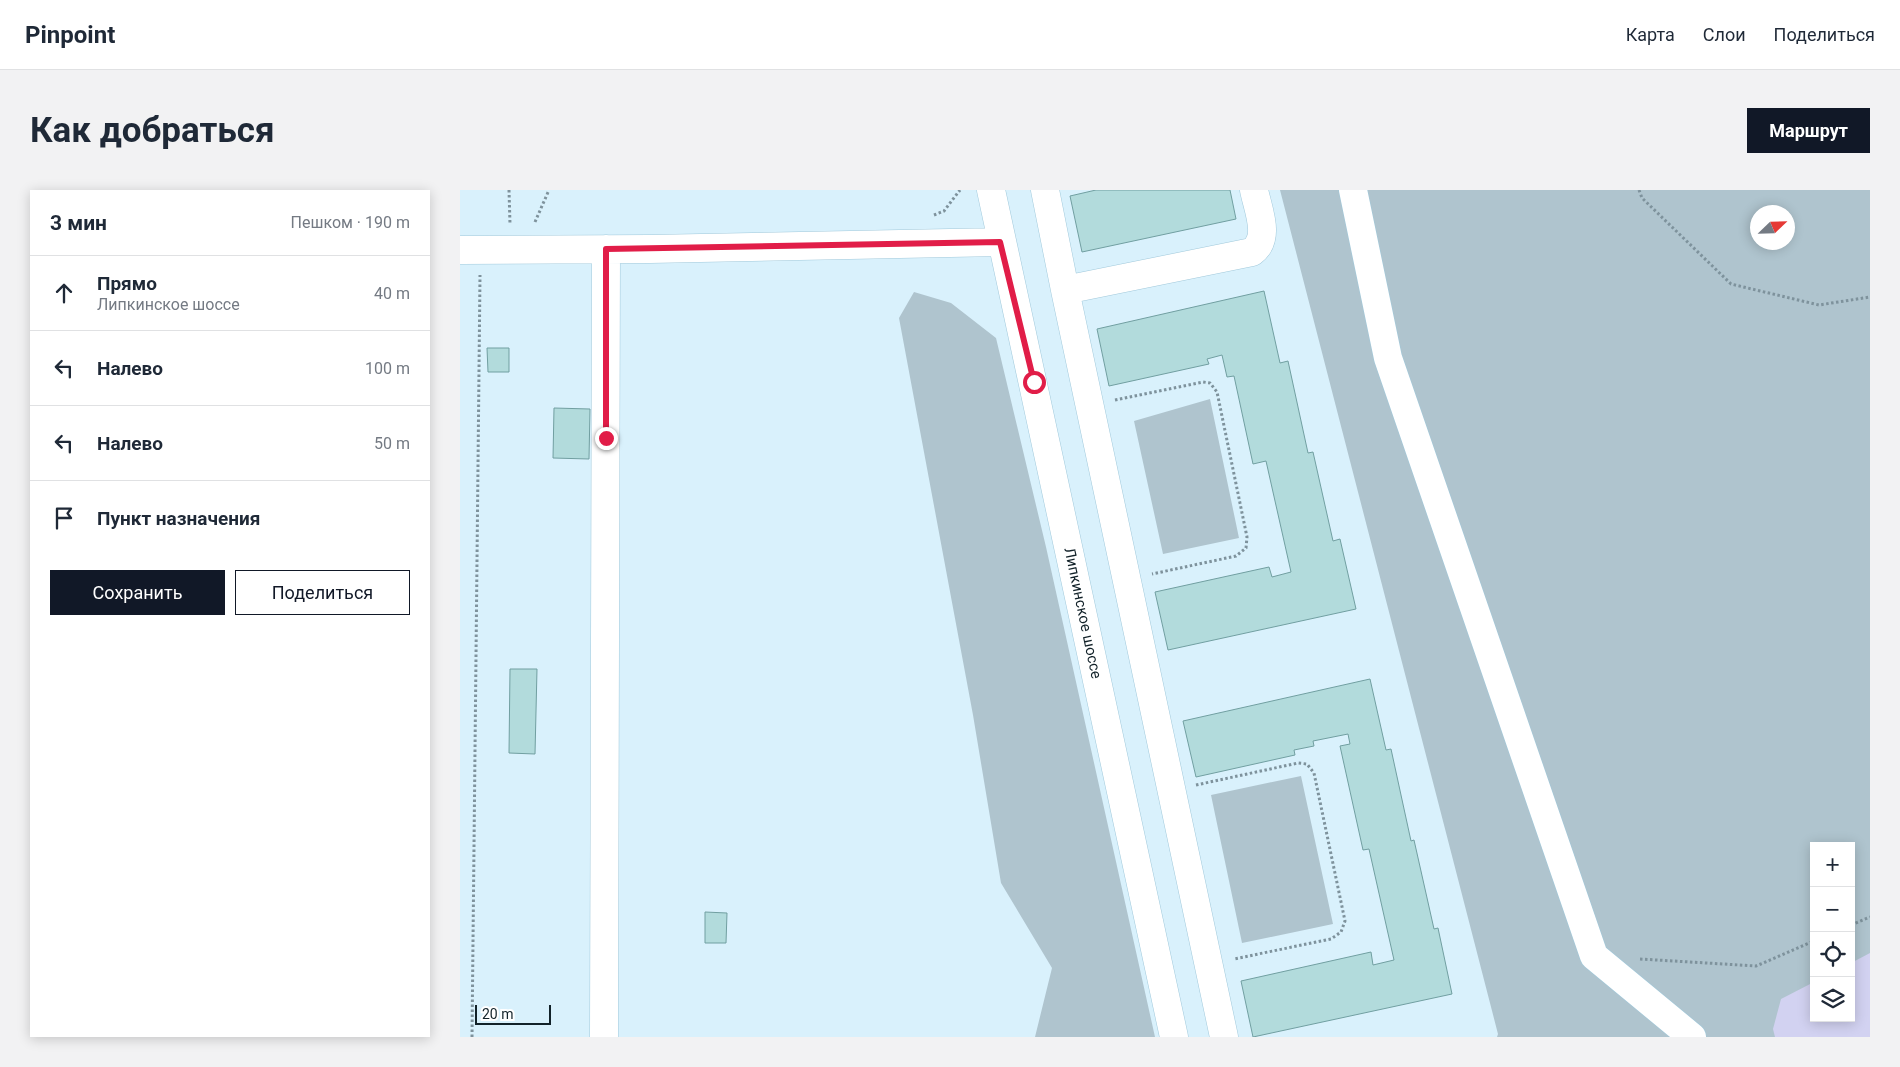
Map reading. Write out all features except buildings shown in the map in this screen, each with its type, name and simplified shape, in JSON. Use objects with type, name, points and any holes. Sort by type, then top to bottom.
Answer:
[{"type":"street","name":"Липкинское шоссе","points":[[991,190],[1000,242],[1017,305],[1174,1037]]},
{"type":"street","points":[[1045,190],[1224,1037]]},
{"type":"street","points":[[1065,290],[1252,252],[1260,246],[1263,234],[1254,190]]},
{"type":"street","points":[[1353,190],[1388,358],[1594,956],[1692,1037]]},
{"type":"street","points":[[460,250],[1000,242]]},
{"type":"street","points":[[604,1037],[606,249]]},
{"type":"path","points":[[509,190],[510,223]]},
{"type":"path","points":[[534,223],[549,190]]},
{"type":"path","points":[[929,218],[944,211],[960,190]]},
{"type":"path","points":[[1639,190],[1642,198],[1731,284],[1819,305],[1870,297]]},
{"type":"path","points":[[472,1037],[480,270]]},
{"type":"path","points":[[1090,406],[1203,382],[1210,383],[1217,392],[1248,537],[1246,548],[1236,556],[1126,579]]},
{"type":"path","points":[[1171,790],[1298,763],[1307,764],[1314,773],[1320,801],[1345,921],[1341,932],[1331,939],[1208,965]]},
{"type":"path","points":[[1855,923],[1870,917]]},
{"type":"path","points":[[1594,956],[1756,966],[1810,943]]},
{"type":"shaded area","points":[[1280,190],[1870,190],[1870,962],[1855,969],[1855,842],[1810,842],[1810,994],[1785,1037],[1497,1037],[1498,1034]]},
{"type":"shaded area","points":[[914,292],[951,303],[996,338],[1046,547],[1155,1037],[1035,1037],[1052,968],[1001,883],[973,715],[899,318]]},
{"type":"shaded area","points":[[1210,399],[1239,538],[1163,554],[1134,421]]},
{"type":"shaded area","points":[[1301,776],[1333,924],[1242,943],[1211,795]]},
{"type":"water","points":[[1870,953],[1870,1037],[1775,1037],[1773,1029],[1781,999],[1810,984],[1810,1022],[1855,1022],[1855,961]]},
{"type":"route","points":[[606,438],[606,249],[1000,242],[1017,305],[1034,382]]}]
